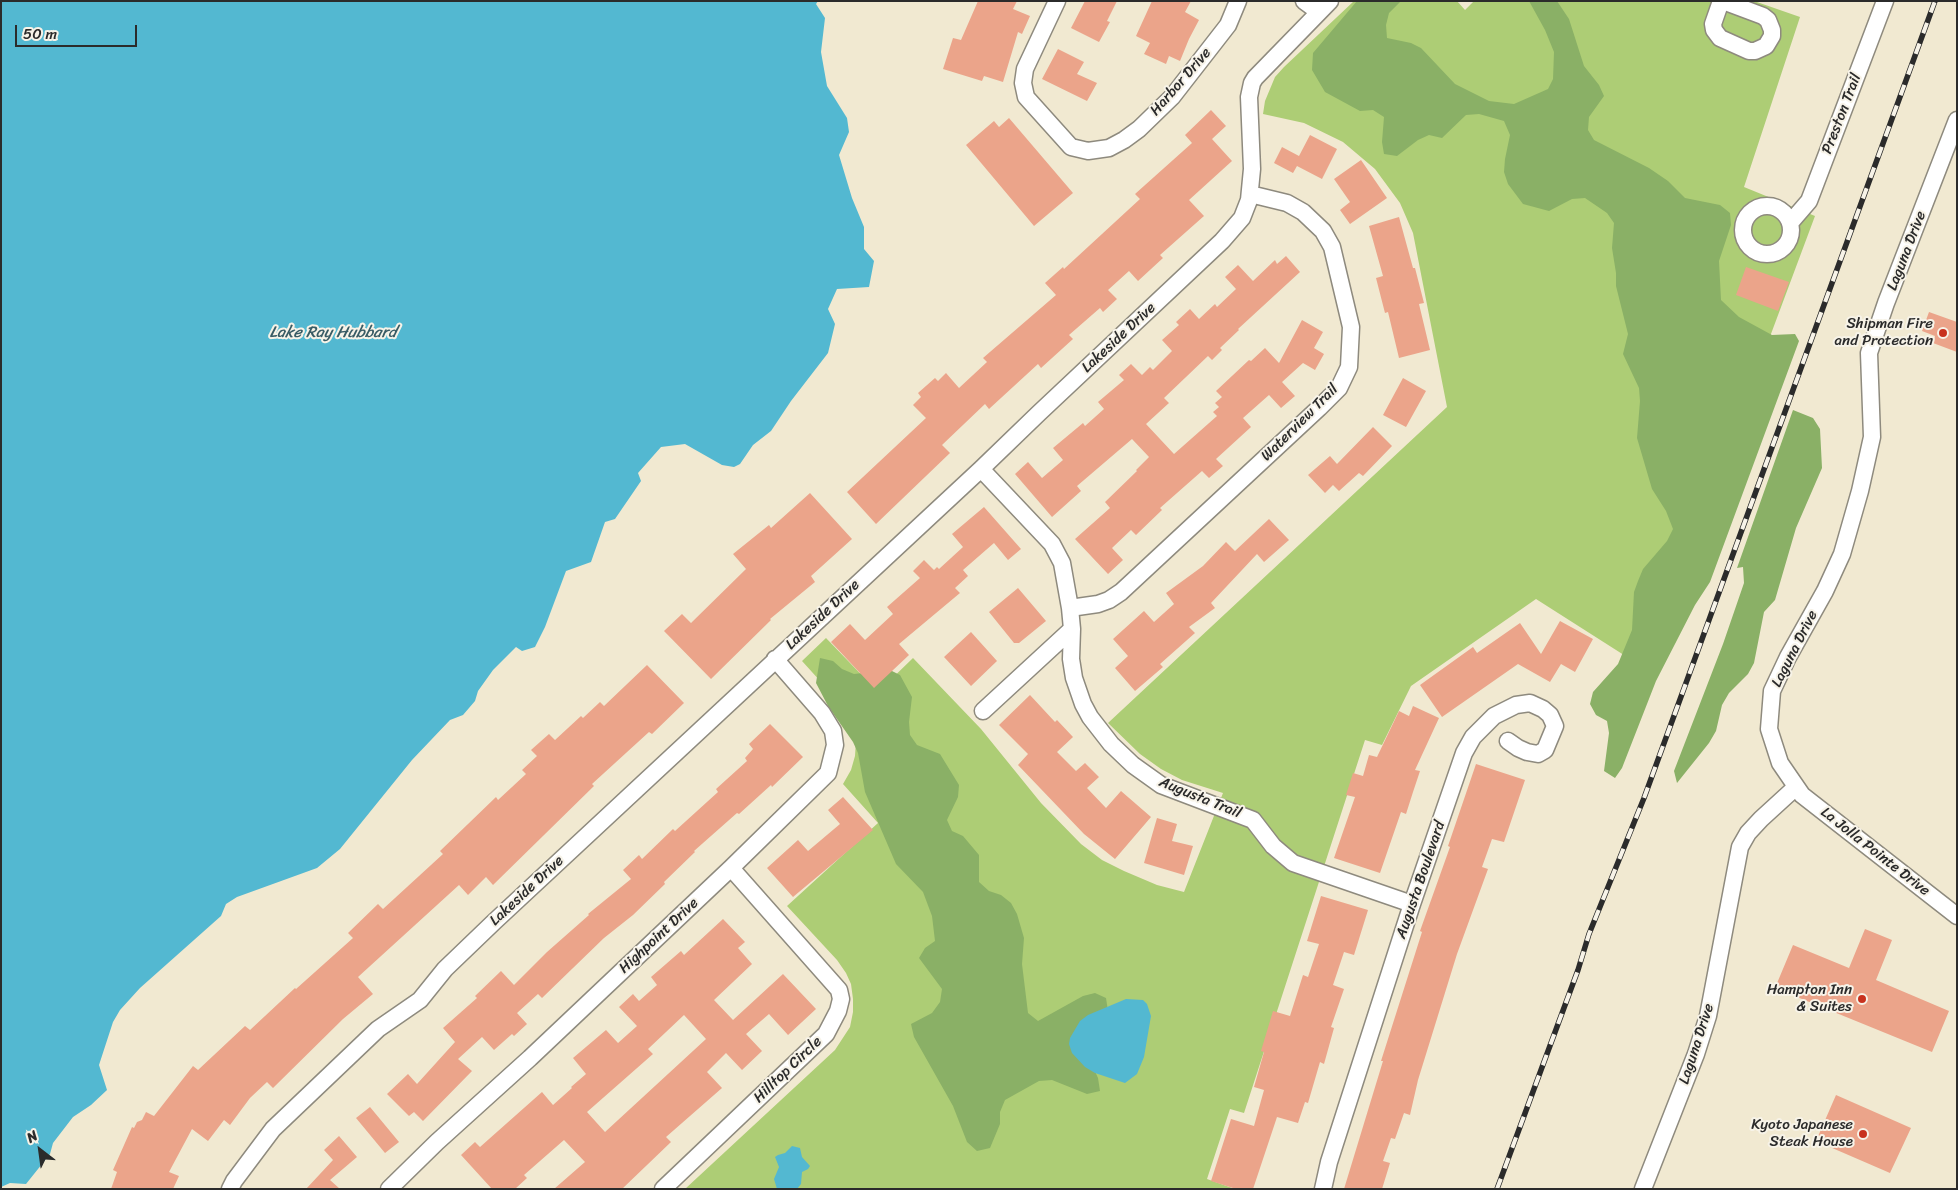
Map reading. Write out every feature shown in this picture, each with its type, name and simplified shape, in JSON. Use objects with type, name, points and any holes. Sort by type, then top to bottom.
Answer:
[{"type":"street","name":"Harbor Drive","points":[[1056,1],[1025,69],[1023,82],[1026,97],[1071,147],[1088,151],[1109,148],[1139,128],[1172,97],[1228,25],[1238,1]]},
{"type":"street","points":[[1304,1],[1324,7]]},
{"type":"street","name":"Preston Trail","points":[[1790,223],[1809,202],[1885,1]]},
{"type":"street","name":"Lakeside Drive","points":[[230,1189],[273,1129],[378,1029],[420,1000],[445,969],[494,921],[981,469],[1039,412],[1222,241],[1242,218],[1250,194],[1252,169],[1249,97],[1252,83],[1324,7]]},
{"type":"street","name":"Laguna Drive","points":[[1643,1189],[1696,1054],[1708,1016],[1740,847],[1760,818],[1796,787],[1780,763],[1769,729],[1772,691],[1842,554],[1860,491],[1872,437],[1869,352],[1957,120]]},
{"type":"street","name":"Waterview Trail","points":[[1070,608],[1098,604],[1109,600],[1121,592],[1319,408],[1339,388],[1349,367],[1351,327],[1332,247],[1323,230],[1303,212],[1286,203],[1250,194]]},
{"type":"street","name":"Augusta Trail","points":[[981,469],[1052,544],[1062,563],[1070,608],[1072,629],[1071,660],[1074,678],[1083,704],[1090,717],[1111,744],[1133,765],[1161,784],[1253,820],[1273,846],[1293,862],[1412,904]]},
{"type":"street","points":[[983,711],[1072,629]]},
{"type":"street","name":"Highpoint Drive","points":[[389,1189],[731,868],[828,773],[835,745],[833,731],[822,713],[775,659]]},
{"type":"street","name":"Augusta Boulevard","points":[[1323,1189],[1329,1162],[1412,904],[1464,753],[1473,737],[1494,716],[1516,705],[1530,703],[1543,709],[1550,715],[1555,726],[1545,750],[1538,754],[1518,748],[1508,741]]},
{"type":"street","name":"La Jolla Pointe Drive","points":[[1796,787],[1802,795],[1957,916]]},
{"type":"street","name":"Hilltop Circle","points":[[663,1189],[826,1034],[838,1011],[839,990],[731,868]]},
{"type":"green space","points":[[1354,1],[1457,1],[1465,10],[1474,1],[1754,1],[1800,17],[1744,187],[1815,216],[1684,567],[1627,657],[1536,599],[1411,686],[1382,745],[1365,740],[1244,1113],[1230,1109],[1207,1179],[1235,1189],[685,1189],[835,1050],[850,1027],[853,999],[851,984],[846,973],[837,960],[787,906],[878,823],[843,784],[851,770],[855,756],[856,741],[841,704],[802,661],[826,638],[878,692],[913,658],[981,729],[1041,803],[1081,844],[1102,860],[1124,871],[1157,885],[1184,892],[1223,793],[1182,780],[1161,769],[1140,754],[1108,723],[1447,407],[1413,233],[1400,203],[1375,169],[1343,142],[1304,123],[1263,114],[1265,101],[1275,77]]},
{"type":"green space","points":[[1357,1],[1401,1],[1389,13],[1386,25],[1387,38],[1411,43],[1421,48],[1455,84],[1489,101],[1514,104],[1548,89],[1553,79],[1554,52],[1545,30],[1529,1],[1557,1],[1569,19],[1584,66],[1599,85],[1604,96],[1589,117],[1588,130],[1594,140],[1649,168],[1668,181],[1685,198],[1720,205],[1730,213],[1731,225],[1719,261],[1721,300],[1739,317],[1772,335],[1795,334],[1799,341],[1710,582],[1695,605],[1656,681],[1622,768],[1615,778],[1604,771],[1609,733],[1607,721],[1596,715],[1590,704],[1593,692],[1618,664],[1632,630],[1634,592],[1643,569],[1667,541],[1673,529],[1666,511],[1652,489],[1637,438],[1640,401],[1639,388],[1623,354],[1628,334],[1616,286],[1612,248],[1614,223],[1607,213],[1585,198],[1572,199],[1549,211],[1523,204],[1508,184],[1504,172],[1510,135],[1504,121],[1479,114],[1466,115],[1442,138],[1429,135],[1418,140],[1397,156],[1384,154],[1382,142],[1384,117],[1373,110],[1360,111],[1325,92],[1312,70],[1313,53]]},
{"type":"green space","points":[[1793,410],[1813,418],[1820,429],[1822,468],[1796,528],[1775,600],[1764,612],[1754,663],[1748,674],[1729,693],[1722,705],[1716,731],[1709,743],[1677,783],[1674,771],[1723,644],[1744,583],[1743,567],[1737,568]]},
{"type":"green space","points":[[820,658],[833,661],[842,669],[854,674],[890,670],[900,675],[912,697],[909,722],[910,735],[917,745],[940,754],[959,785],[958,797],[947,820],[952,831],[963,836],[979,855],[979,882],[989,891],[1001,895],[1011,903],[1017,914],[1024,938],[1022,964],[1028,1013],[1038,1021],[1083,996],[1095,993],[1106,998],[1108,1011],[1088,1056],[1098,1078],[1100,1091],[1087,1094],[1052,1080],[1039,1081],[1005,1100],[1000,1112],[1000,1124],[990,1148],[977,1151],[967,1142],[953,1106],[914,1037],[911,1024],[932,1013],[940,1002],[942,989],[919,958],[925,948],[935,941],[932,916],[923,892],[896,864],[865,792],[858,753],[853,742],[828,706],[816,683]]},
{"type":"water","name":"Lake Ray Hubbard","points":[[1,1],[818,1],[816,4],[825,18],[821,52],[827,86],[847,118],[849,132],[839,155],[852,198],[864,227],[864,249],[874,261],[869,287],[837,289],[828,309],[835,324],[828,353],[791,401],[771,431],[753,445],[740,464],[734,467],[722,465],[685,444],[661,447],[638,473],[641,481],[615,519],[605,522],[591,562],[566,571],[545,627],[535,647],[522,651],[516,647],[493,670],[478,691],[475,701],[463,715],[450,720],[412,760],[340,849],[317,868],[237,897],[226,904],[221,916],[140,988],[120,1010],[113,1022],[99,1065],[107,1090],[91,1105],[73,1117],[53,1143],[50,1154],[26,1184],[10,1183],[1,1187]]},
{"type":"water","points":[[1126,999],[1143,1000],[1147,1004],[1151,1016],[1144,1057],[1137,1074],[1125,1083],[1095,1073],[1085,1067],[1072,1053],[1069,1044],[1070,1038],[1080,1021],[1088,1015]]},
{"type":"water","points":[[792,1146],[800,1148],[802,1157],[810,1166],[802,1172],[801,1184],[797,1189],[777,1189],[774,1179],[779,1167],[775,1157],[785,1153]]},
{"type":"building","points":[[978,1],[1017,1],[1013,9],[1030,16],[1022,34],[1018,32],[1003,82],[984,76],[982,81],[943,69],[953,38],[961,40]]},
{"type":"building","points":[[1085,1],[1117,1],[1107,21],[1110,22],[1099,42],[1071,28]]},
{"type":"building","points":[[1152,1],[1191,1],[1185,12],[1199,20],[1180,61],[1169,56],[1166,64],[1144,54],[1150,43],[1136,36]]},
{"type":"building","points":[[1058,49],[1084,62],[1077,74],[1097,83],[1087,101],[1042,79]]},
{"type":"building","points":[[1211,110],[1226,126],[1212,139],[1232,161],[1189,200],[1204,216],[1160,255],[1163,258],[1138,281],[1129,271],[1108,290],[1117,299],[1103,312],[1100,308],[1069,335],[1073,339],[1041,368],[1038,364],[989,409],[985,404],[942,445],[950,453],[876,524],[847,492],[926,418],[913,405],[921,397],[918,393],[935,378],[938,381],[946,373],[959,388],[987,362],[983,358],[1056,295],[1045,283],[1063,267],[1064,269],[1140,199],[1135,194],[1192,143],[1185,135]]},
{"type":"building","points":[[1009,118],[1073,193],[1034,226],[966,145],[994,121],[999,127]]},
{"type":"building","points":[[1310,135],[1337,149],[1322,179],[1297,166],[1293,173],[1274,163],[1282,147],[1299,156]]},
{"type":"building","points":[[1361,160],[1387,198],[1350,224],[1340,210],[1350,202],[1334,179]]},
{"type":"building","points":[[1399,217],[1424,303],[1419,304],[1430,350],[1399,358],[1388,312],[1385,313],[1376,278],[1383,276],[1369,226]]},
{"type":"building","points":[[1286,256],[1300,272],[1238,329],[1220,348],[1222,350],[1212,360],[1208,356],[1164,398],[1169,403],[1146,424],[1174,454],[1217,416],[1213,412],[1219,407],[1215,403],[1222,397],[1216,391],[1249,360],[1251,361],[1265,348],[1279,363],[1302,320],[1323,332],[1314,348],[1324,354],[1315,370],[1303,363],[1282,382],[1295,396],[1281,408],[1269,395],[1243,418],[1251,427],[1216,459],[1223,466],[1209,478],[1202,471],[1160,508],[1162,510],[1136,535],[1131,530],[1112,548],[1123,560],[1108,574],[1075,539],[1110,508],[1105,502],[1149,457],[1132,439],[1077,486],[1081,491],[1052,517],[1015,474],[1028,462],[1042,478],[1063,460],[1053,448],[1083,423],[1085,426],[1104,409],[1098,402],[1124,380],[1119,375],[1131,364],[1142,375],[1150,367],[1153,370],[1172,351],[1162,340],[1179,325],[1176,322],[1190,309],[1199,319],[1215,304],[1217,307],[1236,289],[1225,277],[1238,265],[1253,281],[1275,260],[1277,264]]},
{"type":"building","points":[[1746,267],[1789,282],[1778,311],[1736,295]]},
{"type":"building","name":"Shipman Fire and Protection","points":[[1929,312],[1957,322],[1957,352],[1933,343],[1935,336],[1922,331]]},
{"type":"building","points":[[1403,378],[1426,391],[1406,427],[1383,415]]},
{"type":"building","points":[[1373,427],[1392,446],[1363,476],[1359,473],[1339,491],[1333,485],[1325,493],[1308,475],[1330,456],[1337,464]]},
{"type":"building","points":[[810,493],[852,539],[811,576],[815,582],[770,619],[711,679],[664,631],[682,614],[691,623],[746,569],[733,554],[769,525],[771,528]]},
{"type":"building","points":[[984,507],[1021,549],[1008,560],[994,543],[963,570],[968,576],[955,588],[960,593],[899,644],[909,655],[874,688],[831,642],[850,624],[865,640],[893,614],[887,607],[920,578],[913,571],[924,560],[934,570],[937,567],[939,569],[963,547],[952,534]]},
{"type":"building","points":[[1269,519],[1289,540],[1264,562],[1257,554],[1211,603],[1215,608],[1189,627],[1195,633],[1160,664],[1163,667],[1135,691],[1115,668],[1128,656],[1113,639],[1144,611],[1154,622],[1174,604],[1166,593],[1203,566],[1226,542],[1235,551]]},
{"type":"building","points":[[1018,588],[1046,621],[1019,643],[1014,643],[989,612]]},
{"type":"building","points":[[1560,621],[1593,639],[1575,672],[1561,664],[1550,682],[1518,664],[1442,717],[1420,685],[1473,647],[1477,653],[1520,623],[1541,654]]},
{"type":"building","points":[[971,632],[997,661],[971,686],[944,657]]},
{"type":"building","points":[[647,665],[684,703],[652,734],[649,732],[592,784],[594,786],[493,885],[486,877],[468,895],[459,885],[358,977],[373,994],[343,1019],[273,1088],[267,1082],[250,1098],[230,1125],[224,1120],[208,1141],[192,1129],[169,1172],[179,1176],[173,1189],[111,1189],[117,1172],[113,1170],[132,1127],[134,1128],[137,1122],[142,1120],[146,1112],[154,1116],[193,1066],[198,1070],[245,1026],[250,1030],[353,938],[348,933],[378,904],[383,909],[443,854],[440,851],[496,797],[498,800],[526,774],[522,770],[537,756],[531,750],[549,734],[555,740],[581,716],[583,718],[600,702],[604,706]]},
{"type":"building","points":[[1030,695],[1055,722],[1057,720],[1073,737],[1057,752],[1076,771],[1085,763],[1099,777],[1087,788],[1106,808],[1121,791],[1151,817],[1115,859],[1084,834],[1018,765],[1028,754],[999,725]]},
{"type":"building","points":[[1413,706],[1439,718],[1415,770],[1420,771],[1406,814],[1401,812],[1380,873],[1334,858],[1355,797],[1346,795],[1353,773],[1363,776],[1369,755],[1377,757],[1399,711],[1409,716]]},
{"type":"building","points":[[770,724],[803,757],[772,787],[771,785],[694,851],[664,882],[665,884],[633,915],[604,938],[542,998],[538,994],[517,1013],[527,1024],[514,1036],[512,1034],[494,1050],[482,1037],[458,1059],[472,1071],[423,1121],[414,1112],[409,1116],[387,1094],[408,1074],[417,1084],[455,1042],[443,1028],[477,998],[475,996],[501,971],[514,985],[588,914],[631,879],[623,870],[639,855],[642,859],[673,829],[675,831],[718,792],[716,789],[747,761],[745,758],[753,749],[749,744]]},
{"type":"building","points":[[1476,764],[1525,780],[1504,842],[1492,839],[1482,867],[1488,869],[1457,954],[1418,1080],[1410,1115],[1404,1113],[1395,1139],[1391,1138],[1383,1161],[1390,1163],[1382,1189],[1344,1189],[1383,1061],[1381,1061],[1422,932],[1420,931],[1450,847],[1448,846]]},
{"type":"building","points":[[843,797],[873,830],[793,897],[767,868],[798,840],[808,851],[840,824],[828,810]]},
{"type":"building","points":[[1157,818],[1177,824],[1172,841],[1193,846],[1184,875],[1144,863]]},
{"type":"building","points":[[1321,896],[1368,910],[1354,955],[1344,952],[1333,985],[1344,989],[1331,1027],[1334,1028],[1324,1064],[1320,1062],[1308,1103],[1305,1102],[1298,1123],[1277,1117],[1253,1189],[1236,1189],[1211,1181],[1231,1119],[1254,1126],[1264,1090],[1254,1087],[1264,1052],[1261,1051],[1273,1011],[1290,1016],[1303,975],[1308,977],[1319,944],[1307,941]]},
{"type":"building","points":[[723,919],[745,942],[738,948],[752,964],[714,1000],[733,1020],[783,974],[816,1009],[788,1035],[769,1014],[746,1034],[762,1051],[742,1070],[726,1053],[707,1072],[722,1088],[666,1137],[671,1142],[622,1189],[554,1189],[585,1162],[564,1140],[524,1175],[527,1178],[515,1189],[492,1189],[461,1155],[475,1142],[480,1147],[542,1092],[553,1105],[572,1088],[586,1074],[573,1058],[606,1030],[618,1043],[637,1026],[619,1007],[633,994],[639,1001],[657,985],[651,977],[681,951],[684,955]],"holes":[[[684,1015],[706,1039],[605,1132],[587,1112],[653,1054],[648,1049]]]},
{"type":"building","name":"Hampton Inn & Suites","points":[[1865,929],[1892,940],[1876,980],[1949,1011],[1932,1052],[1775,988],[1793,945],[1849,968]]},
{"type":"building","name":"Kyoto Japanese Steak House","points":[[1836,1095],[1911,1128],[1890,1173],[1816,1141]]},
{"type":"building","points":[[370,1107],[399,1142],[385,1153],[356,1118]]},
{"type":"building","points":[[339,1136],[357,1157],[330,1180],[340,1189],[306,1189],[333,1160],[324,1150]]},
{"type":"railway","points":[[1497,1189],[1578,970],[1589,934],[1644,798],[1935,1]]},
{"type":"place","name":"Shipman Fire and Protection","points":[[1943,333]]},
{"type":"place","name":"Hampton Inn & Suites","points":[[1862,999]]},
{"type":"place","name":"Kyoto Japanese Steak House","points":[[1863,1134]]}]
